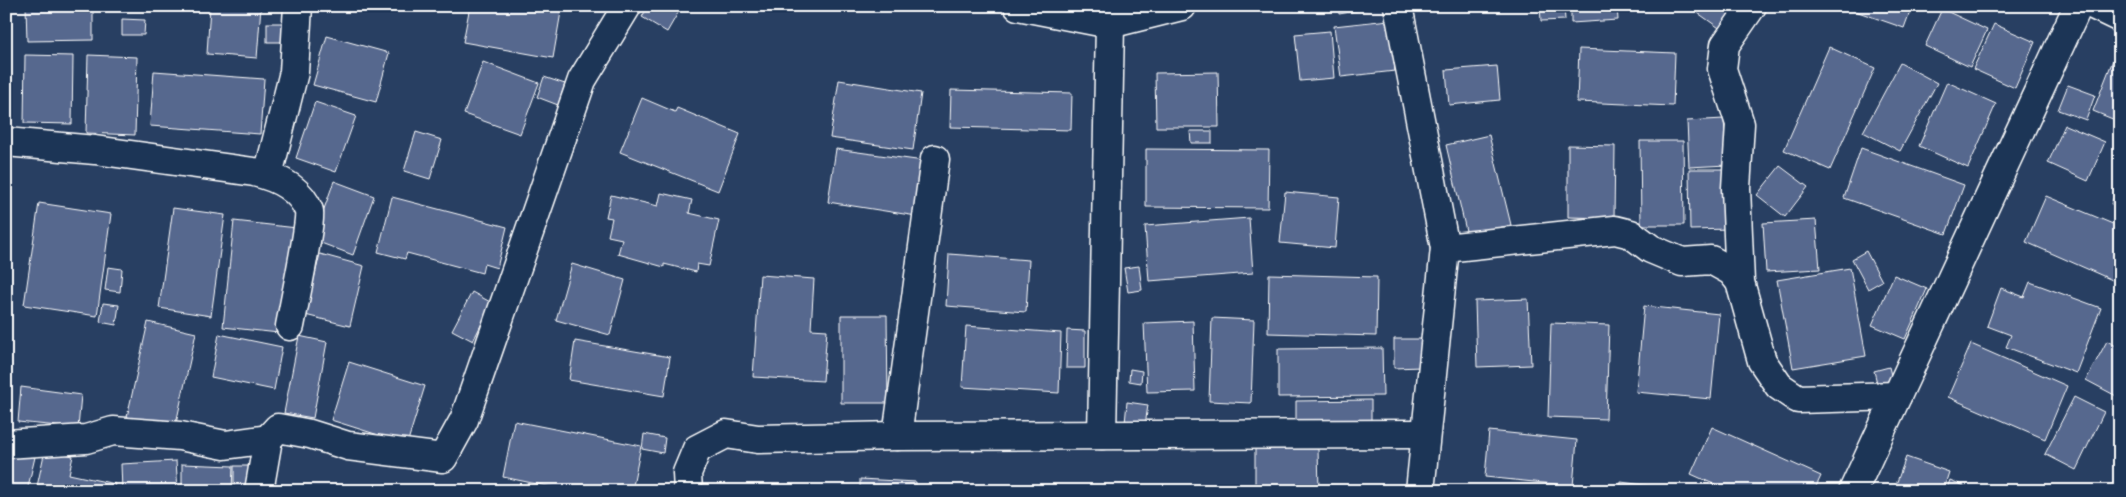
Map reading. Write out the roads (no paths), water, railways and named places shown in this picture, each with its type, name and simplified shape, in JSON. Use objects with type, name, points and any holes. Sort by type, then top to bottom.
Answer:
[{"type":"street","points":[[268,175],[294,72],[298,6]]},
{"type":"street","points":[[259,491],[268,439],[278,428],[310,434],[348,446],[443,458],[464,420],[582,80],[627,6]]},
{"type":"street","points":[[1018,6],[1110,24],[1182,6]]},
{"type":"street","points":[[1398,6],[1445,248],[1420,491]]},
{"type":"street","points":[[1752,6],[1725,45],[1722,69],[1740,124],[1736,188],[1740,282],[1762,361],[1779,386],[1798,399],[1897,396]]},
{"type":"street","points":[[1853,491],[2078,6]]},
{"type":"street","points":[[2095,6],[2120,18]]},
{"type":"street","points":[[1102,434],[1110,24]]},
{"type":"street","points":[[6,142],[95,150],[268,175],[287,185],[300,195],[310,212],[290,326]]},
{"type":"street","points":[[897,436],[935,159]]},
{"type":"street","points":[[1445,248],[1615,230],[1631,234],[1651,249],[1682,262],[1711,260],[1730,271],[1740,282]]},
{"type":"street","points":[[6,444],[86,439],[113,431],[180,436],[225,446],[268,439]]},
{"type":"street","points":[[688,491],[687,473],[697,449],[726,434],[758,439],[1102,434],[1425,434]]}]
